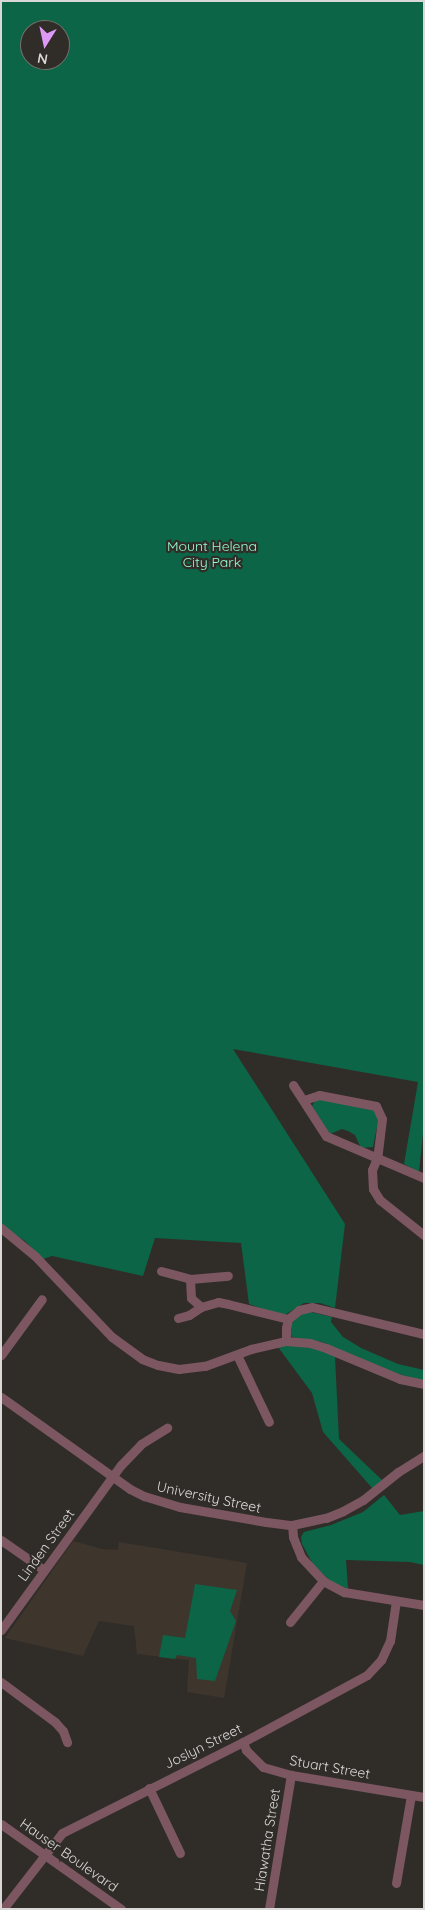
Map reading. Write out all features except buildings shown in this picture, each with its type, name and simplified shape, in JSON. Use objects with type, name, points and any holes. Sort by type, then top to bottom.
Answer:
[{"type":"street","points":[[293,1085],[326,1136],[424,1178]]},
{"type":"street","points":[[304,1100],[319,1095],[376,1106],[382,1119],[377,1158],[372,1170],[374,1189],[380,1200],[424,1235]]},
{"type":"street","points":[[1,1228],[33,1254],[112,1337],[142,1359],[170,1368],[192,1368],[286,1341],[310,1343],[400,1379],[424,1384]]},
{"type":"street","points":[[161,1271],[190,1278],[228,1276]]},
{"type":"street","points":[[190,1278],[191,1298],[201,1307]]},
{"type":"street","points":[[1,1355],[42,1299]]},
{"type":"street","points":[[178,1318],[189,1315],[201,1307],[218,1302],[288,1319]]},
{"type":"street","points":[[286,1341],[288,1319],[299,1310],[312,1306],[424,1334]]},
{"type":"street","points":[[237,1354],[269,1422]]},
{"type":"street","name":"University Street","points":[[1,1397],[130,1489],[162,1503],[266,1522],[292,1525],[326,1518],[343,1511],[371,1495],[398,1472],[424,1456]]},
{"type":"street","name":"Linden Street","points":[[1,1630],[113,1476],[141,1444],[167,1428]]},
{"type":"street","points":[[292,1525],[293,1536],[301,1557],[323,1581],[344,1592],[424,1605]]},
{"type":"street","points":[[1,1540],[44,1570]]},
{"type":"street","points":[[290,1622],[323,1581]]},
{"type":"street","name":"Joslyn Street","points":[[3,1909],[62,1833],[243,1742],[367,1675],[382,1660],[390,1641],[396,1601]]},
{"type":"street","points":[[1,1682],[55,1722],[63,1731],[67,1742]]},
{"type":"street","name":"Stuart Street","points":[[243,1742],[246,1750],[264,1767],[291,1775],[424,1797]]},
{"type":"street","name":"Hiawatha Street","points":[[269,1909],[291,1775]]},
{"type":"street","points":[[149,1788],[180,1853]]},
{"type":"street","points":[[396,1883],[411,1795]]},
{"type":"street","name":"Hauser Boulevard","points":[[1,1824],[121,1909]]},
{"type":"shaded area","points":[[73,1541],[102,1549],[118,1550],[119,1542],[247,1563],[224,1698],[187,1692],[189,1660],[137,1654],[134,1626],[99,1621],[83,1656],[5,1638]]},
{"type":"green space","name":"Mount Helena City Park","points":[[1,1],[424,1],[424,1124],[419,1172],[404,1164],[418,1082],[233,1049],[345,1224],[335,1308],[320,1303],[304,1303],[283,1316],[249,1304],[241,1243],[155,1238],[143,1276],[52,1256],[43,1259],[25,1241],[1,1225]]},
{"type":"green space","points":[[316,1099],[373,1109],[379,1117],[373,1147],[361,1148],[355,1135],[342,1129],[330,1134],[312,1106]]},
{"type":"green space","points":[[311,1312],[332,1317],[331,1322],[343,1337],[361,1348],[398,1364],[424,1370],[424,1382],[377,1367],[322,1342],[292,1337],[289,1329],[293,1322],[299,1315]]},
{"type":"green space","points":[[287,1345],[319,1349],[335,1357],[339,1439],[383,1481],[373,1489],[323,1432],[312,1393],[278,1347]]},
{"type":"green space","points":[[384,1495],[400,1515],[424,1511],[424,1565],[410,1562],[346,1560],[348,1589],[333,1583],[314,1566],[302,1544],[301,1537],[304,1532],[331,1525],[363,1512]]},
{"type":"green space","points":[[195,1584],[237,1590],[230,1611],[236,1621],[215,1681],[197,1679],[196,1658],[177,1655],[175,1659],[159,1657],[163,1635],[185,1638]]}]
